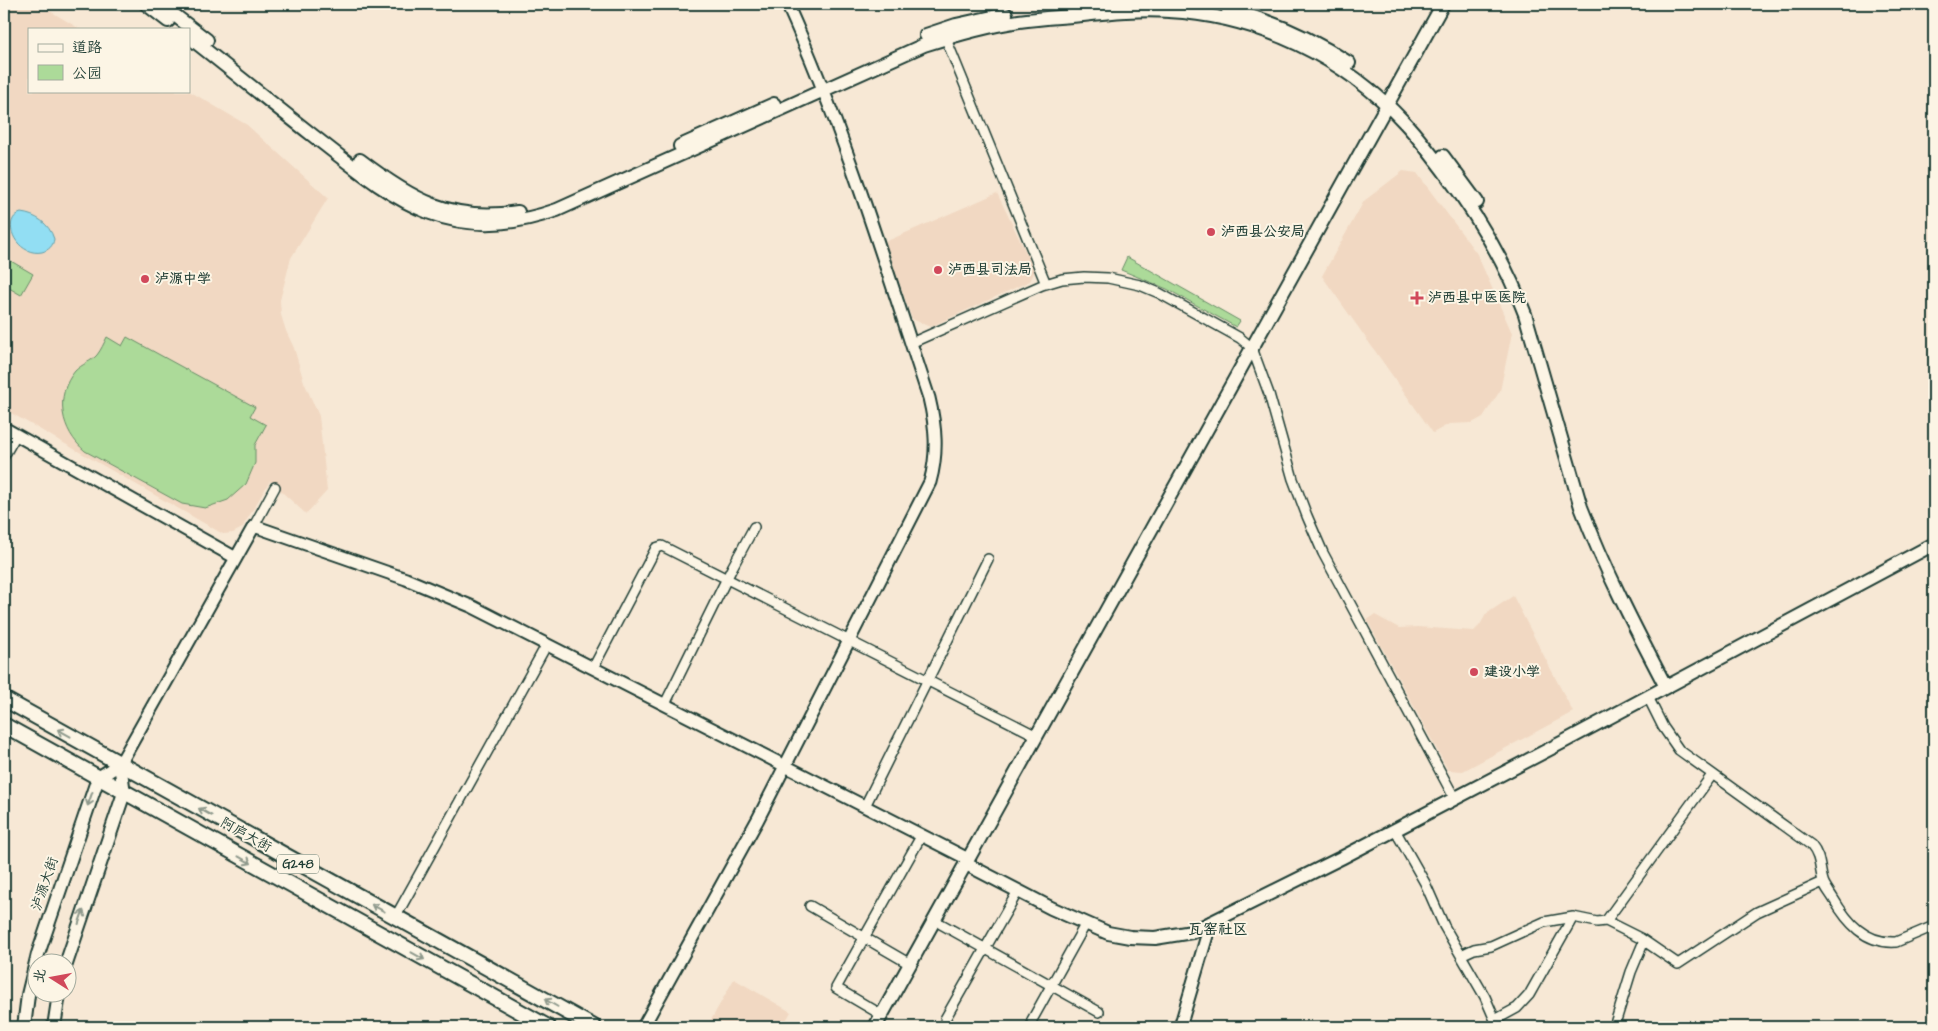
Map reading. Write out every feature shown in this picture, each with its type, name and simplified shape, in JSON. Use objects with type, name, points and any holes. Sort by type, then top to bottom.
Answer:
[{"type":"highway","name":"阿庐大街","points":[[4,699],[594,1027]]},
{"type":"highway","name":"阿庐大街","points":[[4,725],[548,1027]]},
{"type":"main road","points":[[146,4],[177,28]]},
{"type":"main road","points":[[160,4],[388,182],[426,202],[464,213],[490,215],[531,209],[554,202],[823,86],[924,45],[975,21],[1017,12],[1105,4]]},
{"type":"main road","points":[[1188,4],[1234,12],[1282,27],[1339,57],[1370,79],[1392,104],[1458,190],[1488,236],[1514,286],[1530,328],[1581,507],[1591,533],[1616,592],[1669,683]]},
{"type":"main road","points":[[1392,104],[1443,4]]},
{"type":"main road","points":[[883,1021],[910,964],[970,863],[1392,104],[1452,4]]},
{"type":"main road","points":[[944,34],[1018,21],[1117,11],[1168,11],[1214,16],[1251,25],[1306,48],[1392,104]]},
{"type":"main road","points":[[190,38],[389,193],[408,204],[436,215],[477,223],[491,224],[519,221],[557,210],[823,86]]},
{"type":"main road","points":[[875,1027],[883,1021],[941,924],[970,863],[1036,736],[1254,352]]},
{"type":"main road","points":[[970,863],[1053,904],[1099,924],[1131,932],[1167,932],[1190,927],[1453,797],[1648,697],[1669,683],[1934,538]]},
{"type":"main road","points":[[970,863],[1018,891],[1085,925],[1119,936],[1155,938],[1192,932],[1395,830],[1453,797],[1934,544]]},
{"type":"main road","points":[[69,954],[124,792],[120,764],[98,778]]},
{"type":"main road","name":"泸源大街","points":[[24,1027],[28,995],[38,954],[98,778]]},
{"type":"main road","points":[[54,1027],[57,1004]]},
{"type":"street","points":[[643,1027],[784,769],[930,482],[933,471],[936,439],[934,418],[929,398],[841,132],[787,4]]},
{"type":"street","points":[[944,34],[1046,284]]},
{"type":"street","points":[[911,343],[1046,284],[1072,278],[1096,277],[1140,285],[1159,293],[1240,338],[1254,352],[1269,394],[1293,479],[1323,554],[1453,797]]},
{"type":"street","points":[[4,428],[236,558]]},
{"type":"street","points":[[4,456],[16,434]]},
{"type":"street","points":[[120,764],[275,487]]},
{"type":"street","points":[[665,704],[754,527]]},
{"type":"street","points":[[253,528],[430,594],[593,668],[665,704],[784,769],[865,806],[970,863]]},
{"type":"street","points":[[593,668],[656,548],[665,546],[1036,736]]},
{"type":"street","points":[[865,806],[988,559]]},
{"type":"street","points":[[545,647],[919,840],[970,863]]},
{"type":"street","points":[[395,918],[545,647]]},
{"type":"street","points":[[1648,697],[1663,727],[1679,750],[1811,845],[1820,859],[1823,882],[1843,914],[1854,926],[1871,938],[1883,942],[1896,942],[1934,926]]},
{"type":"street","points":[[1606,921],[1712,775]]},
{"type":"street","points":[[1395,830],[1425,883],[1437,912],[1485,997],[1496,1024],[1517,1008],[1529,995],[1572,917]]},
{"type":"street","points":[[883,1021],[836,988],[919,840]]},
{"type":"street","points":[[1461,955],[1474,948],[1491,946],[1544,922],[1572,917],[1597,922],[1606,921],[1644,941],[1678,964],[1757,912],[1823,882]]},
{"type":"street","points":[[945,1019],[1018,891]]},
{"type":"street","points":[[810,906],[910,964]]},
{"type":"street","points":[[1180,1027],[1212,922]]},
{"type":"street","points":[[941,924],[1099,1012]]},
{"type":"street","points":[[1032,1020],[1085,925]]},
{"type":"street","points":[[1614,1027],[1631,972],[1644,941]]},
{"type":"shaded area","name":"泸源中学","points":[[4,4],[54,4],[50,11],[78,28],[28,28],[28,92],[190,92],[247,125],[328,198],[291,258],[280,300],[281,315],[286,331],[294,348],[304,382],[319,416],[327,491],[306,514],[270,481],[242,528],[233,533],[223,534],[4,409]]},
{"type":"shaded area","name":"泸西县中医医院","points":[[1403,171],[1417,173],[1477,254],[1512,333],[1500,391],[1483,417],[1472,423],[1449,424],[1433,433],[1322,276],[1364,201]]},
{"type":"shaded area","name":"泸西县司法局","points":[[997,193],[1035,271],[1030,281],[930,327],[912,319],[885,242]]},
{"type":"shaded area","name":"建设小学","points":[[1513,596],[1573,712],[1463,771],[1448,770],[1367,620],[1375,615],[1399,628],[1417,627],[1474,631],[1486,614]]},
{"type":"shaded area","points":[[734,979],[791,1012],[782,1027],[707,1027]]},
{"type":"green space","points":[[4,257],[33,274],[21,295],[4,285]]},
{"type":"green space","points":[[1127,257],[1240,321],[1236,327],[1167,289],[1121,270]]},
{"type":"green space","points":[[107,337],[122,346],[127,337],[255,407],[250,416],[266,425],[255,445],[255,463],[246,484],[228,500],[205,508],[182,504],[85,451],[70,434],[63,413],[64,391],[75,371],[97,355]]},
{"type":"water","points":[[21,213],[37,218],[49,228],[54,239],[49,249],[42,252],[33,252],[25,249],[18,243],[14,237],[12,222]]},
{"type":"place","name":"泸西县公安局","points":[[1211,232]]},
{"type":"place","name":"泸西县司法局","points":[[938,270]]},
{"type":"place","name":"泸源中学","points":[[145,279]]},
{"type":"place","name":"泸西县中医医院","points":[[1417,298]]},
{"type":"place","name":"建设小学","points":[[1474,672]]},
{"type":"district","name":"瓦窑社区","points":[[1218,929]]}]
